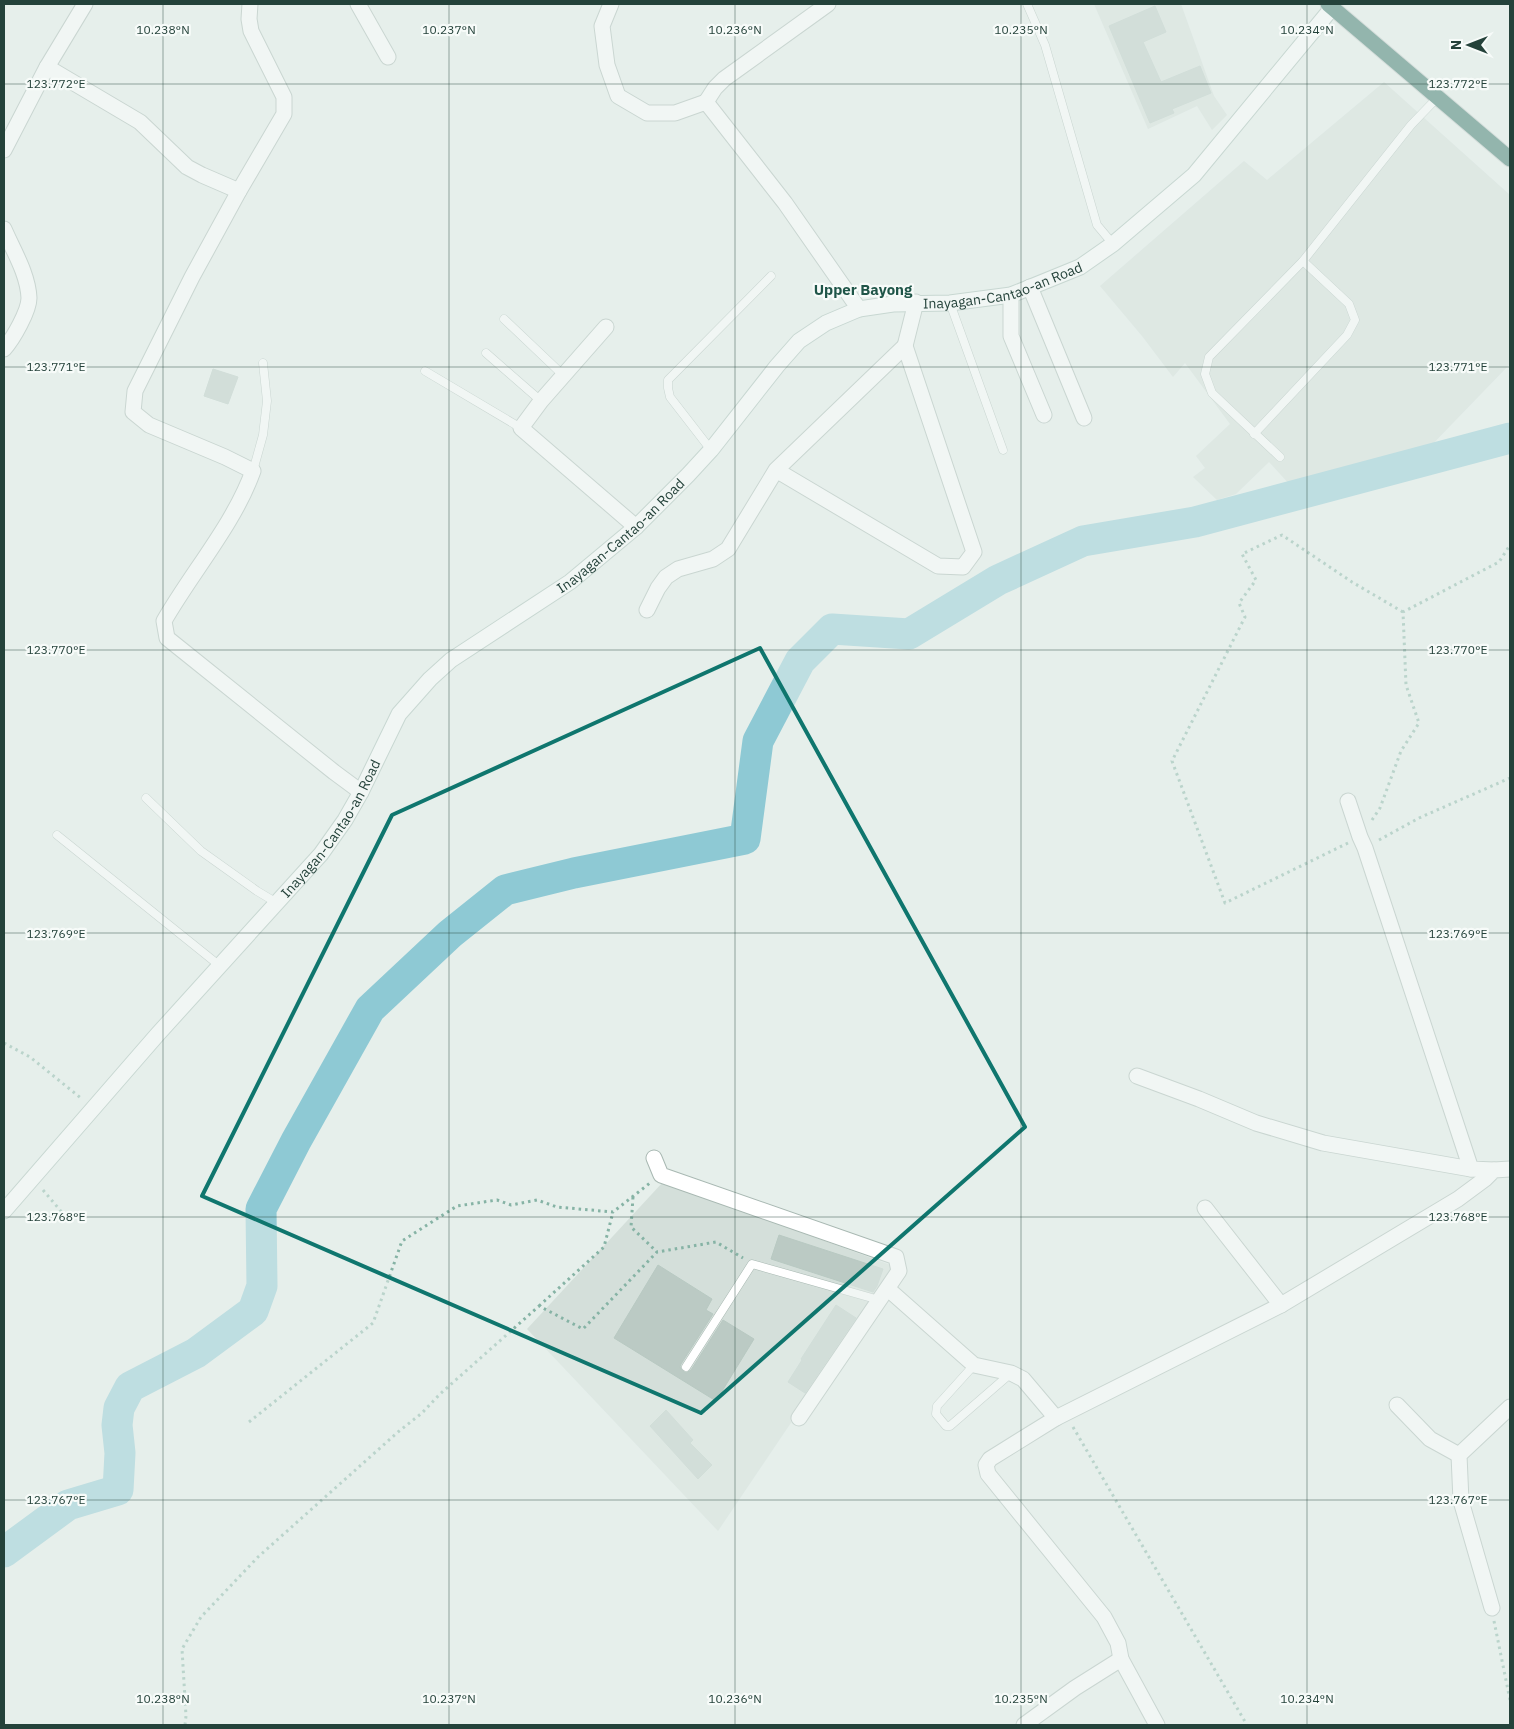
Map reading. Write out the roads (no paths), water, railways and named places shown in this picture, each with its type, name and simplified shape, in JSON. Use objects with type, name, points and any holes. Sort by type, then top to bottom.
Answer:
[{"type":"highway","points":[[1330,6],[1510,160]]},
{"type":"street","points":[[4,150],[47,67],[85,4]]},
{"type":"street","points":[[250,4],[249,20],[251,31],[284,97],[284,114],[192,277],[135,391],[133,412],[149,425],[253,471],[242,496],[164,621],[167,638],[334,772],[362,792]]},
{"type":"street","points":[[358,4],[388,58]]},
{"type":"street","points":[[612,4],[602,26],[607,65],[618,96],[648,113],[675,113],[706,102],[715,88],[724,79],[828,4]]},
{"type":"street","name":"Inayagan-Cantao-an Road","points":[[4,1212],[157,1035],[321,854],[362,792],[399,714],[430,679],[451,660],[570,582],[636,527],[711,450],[799,341],[826,323],[859,309],[916,302],[950,303],[1011,295],[1080,267],[1112,244],[1194,175],[1330,6]]},
{"type":"street","points":[[47,67],[140,122],[187,166],[202,175],[239,191]]},
{"type":"street","points":[[706,102],[785,203],[859,309]]},
{"type":"street","points":[[4,229],[24,275],[29,299],[13,339],[4,349]]},
{"type":"street","points":[[1030,288],[1084,418]]},
{"type":"street","points":[[1011,295],[1011,336],[1044,415]]},
{"type":"street","points":[[647,610],[666,577],[678,568],[713,559],[728,549],[776,470],[905,346],[916,302]]},
{"type":"street","points":[[606,327],[540,401],[521,428],[636,527]]},
{"type":"street","points":[[776,470],[938,566],[963,567],[974,552],[905,346]]},
{"type":"street","points":[[1348,801],[1471,1168]]},
{"type":"street","points":[[1137,1076],[1256,1123],[1323,1143],[1471,1168],[1510,1169]]},
{"type":"street","points":[[654,1158],[661,1175],[896,1258],[900,1271],[799,1418]]},
{"type":"street","points":[[1157,1725],[1120,1659],[1118,1643],[1104,1617],[988,1474],[986,1465],[990,1459],[1060,1416],[1281,1304],[1458,1199],[1494,1170]]},
{"type":"street","points":[[1205,1208],[1281,1304]]},
{"type":"street","points":[[884,1294],[974,1365],[1011,1372],[1023,1379],[1060,1416]]},
{"type":"street","points":[[1397,1405],[1430,1439],[1459,1455]]},
{"type":"street","points":[[1459,1455],[1510,1407]]},
{"type":"street","points":[[1459,1455],[1462,1501],[1492,1608]]},
{"type":"street","points":[[1024,1725],[1074,1688],[1120,1659]]},
{"type":"lane","points":[[1027,4],[1045,45],[1097,225],[1112,244]]},
{"type":"lane","points":[[1280,457],[1212,393],[1205,374],[1209,357],[1303,261],[1411,125],[1438,97]]},
{"type":"lane","points":[[1254,434],[1347,334],[1355,320],[1349,304],[1303,261]]},
{"type":"lane","points":[[711,450],[670,397],[668,380],[771,276]]},
{"type":"lane","points":[[950,303],[1003,450]]},
{"type":"lane","points":[[504,320],[563,375]]},
{"type":"lane","points":[[486,354],[540,401]]},
{"type":"lane","points":[[253,471],[263,435],[267,401],[263,363]]},
{"type":"lane","points":[[425,371],[521,428]]},
{"type":"lane","points":[[146,798],[201,851],[277,903]]},
{"type":"lane","points":[[57,834],[220,966]]},
{"type":"lane","points":[[686,1366],[752,1264],[884,1294]]},
{"type":"lane","points":[[974,1365],[937,1406],[936,1414],[946,1426],[950,1426],[1011,1372]]},
{"type":"waterway","points":[[4,1552],[68,1505],[118,1490],[120,1453],[117,1425],[119,1408],[130,1387],[196,1353],[253,1311],[262,1286],[261,1209],[296,1141],[370,1009],[450,934],[505,890],[574,873],[745,839],[758,741],[800,661],[832,629],[909,634],[998,580],[1083,541],[1195,522],[1510,438]]},
{"type":"district","name":"Upper Bayong","points":[[863,289]]}]
